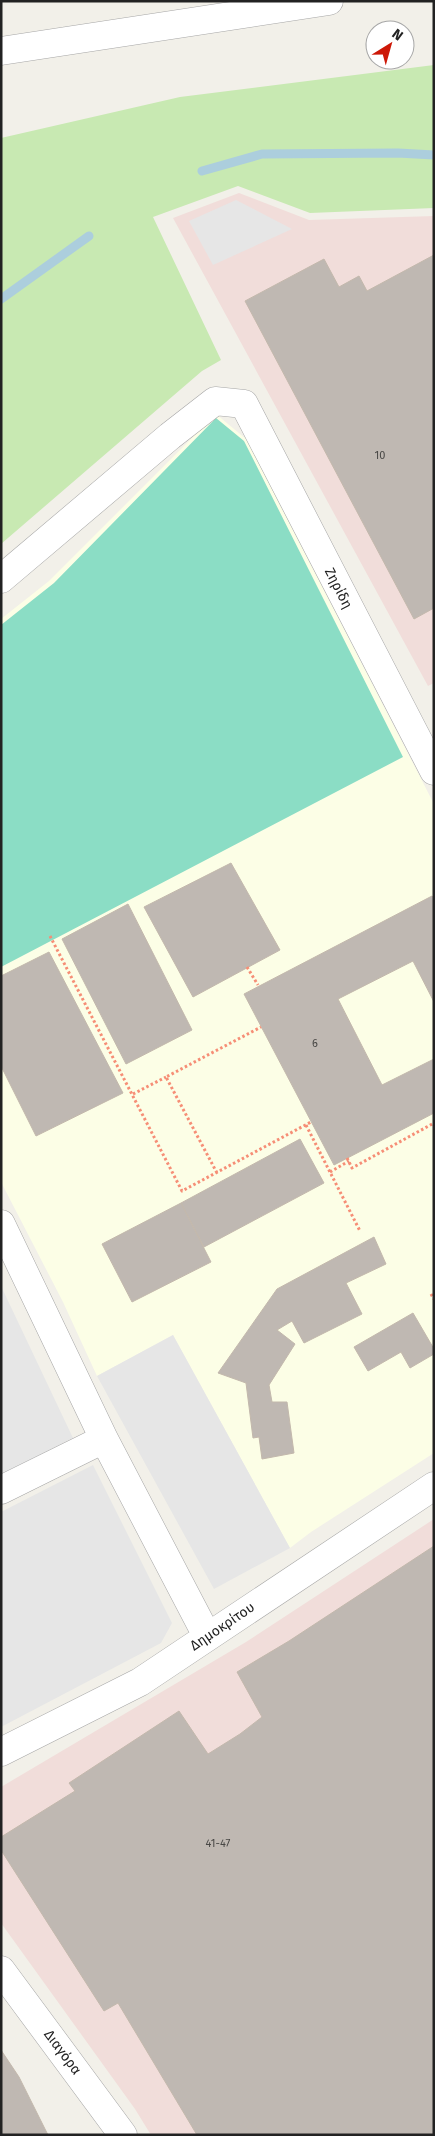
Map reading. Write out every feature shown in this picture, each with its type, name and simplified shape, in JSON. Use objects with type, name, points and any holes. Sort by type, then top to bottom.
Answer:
[{"type":"street","points":[[1,51],[329,1]]},
{"type":"street","name":"Ζηρίδη","points":[[1,579],[170,436],[215,401],[244,404],[434,771]]},
{"type":"street","points":[[1,1224],[104,1439],[207,1636]]},
{"type":"street","points":[[1,1490],[104,1439]]},
{"type":"street","name":"Δημοκρίτου","points":[[1,1752],[140,1682],[434,1486]]},
{"type":"street","name":"Διαγόρα","points":[[1,1970],[114,2121],[122,2135]]},
{"type":"path","points":[[50,936],[182,1191],[311,1122]]},
{"type":"path","points":[[247,967],[258,985]]},
{"type":"path","points":[[133,1094],[261,1027]]},
{"type":"path","points":[[166,1077],[217,1173]]},
{"type":"path","points":[[330,1172],[348,1160],[352,1168],[434,1123]]},
{"type":"path","points":[[306,1125],[360,1231]]},
{"type":"path","points":[[431,1294],[434,1299]]},
{"type":"shaded area","points":[[239,193],[309,220],[434,216],[434,683],[428,686],[173,218]]},
{"type":"shaded area","points":[[236,200],[292,229],[213,265],[189,221]]},
{"type":"shaded area","points":[[216,414],[246,439],[434,804],[434,1453],[311,1532],[290,1548],[173,1335],[97,1376],[63,1302],[1,1182],[1,619],[49,581]]},
{"type":"shaded area","points":[[1,1286],[73,1438],[1,1475]]},
{"type":"shaded area","points":[[173,1335],[290,1548],[214,1589],[97,1376]]},
{"type":"shaded area","points":[[93,1465],[172,1623],[161,1643],[1,1727],[1,1512]]},
{"type":"shaded area","points":[[434,1519],[434,2135],[151,2135],[135,2109],[1,1923],[1,1787],[246,1642]]},
{"type":"green space","points":[[434,65],[434,208],[310,213],[238,186],[153,217],[221,360],[202,371],[1,544],[1,138],[180,97],[394,70],[415,70],[415,67]]},
{"type":"green space","points":[[216,418],[244,441],[403,757],[1,967],[1,625],[54,583]]},
{"type":"building","points":[[434,255],[434,608],[414,619],[245,301],[324,259],[339,287],[359,276],[367,291]]},
{"type":"building","points":[[231,863],[280,950],[193,997],[144,907]]},
{"type":"building","points":[[432,896],[434,899],[434,1002],[413,961],[338,999],[382,1085],[434,1059],[434,1113],[334,1165],[244,994]]},
{"type":"building","points":[[128,904],[192,1030],[126,1064],[62,939]]},
{"type":"building","points":[[49,952],[123,1093],[36,1136],[1,1066],[1,976]]},
{"type":"building","points":[[300,1139],[324,1183],[204,1247],[181,1203]]},
{"type":"building","points":[[181,1203],[211,1262],[132,1302],[102,1244]]},
{"type":"building","points":[[374,1237],[386,1264],[346,1283],[362,1314],[304,1343],[292,1321],[277,1330],[295,1344],[269,1385],[272,1402],[287,1402],[294,1453],[262,1459],[259,1437],[253,1438],[246,1383],[218,1373],[277,1289]]},
{"type":"building","points":[[413,1313],[434,1349],[434,1354],[410,1368],[401,1352],[368,1371],[354,1347]]},
{"type":"building","points":[[434,1546],[434,2135],[197,2135],[118,2003],[104,2011],[1,1850],[1,1837],[75,1791],[69,1783],[179,1711],[208,1754],[240,1734],[262,1717],[237,1672],[289,1641]]},
{"type":"building","points":[[1,2050],[19,2077],[48,2135],[1,2135]]},
{"type":"waterway","points":[[202,171],[262,154],[398,153],[434,155]]},
{"type":"waterway","points":[[1,299],[89,236]]}]
